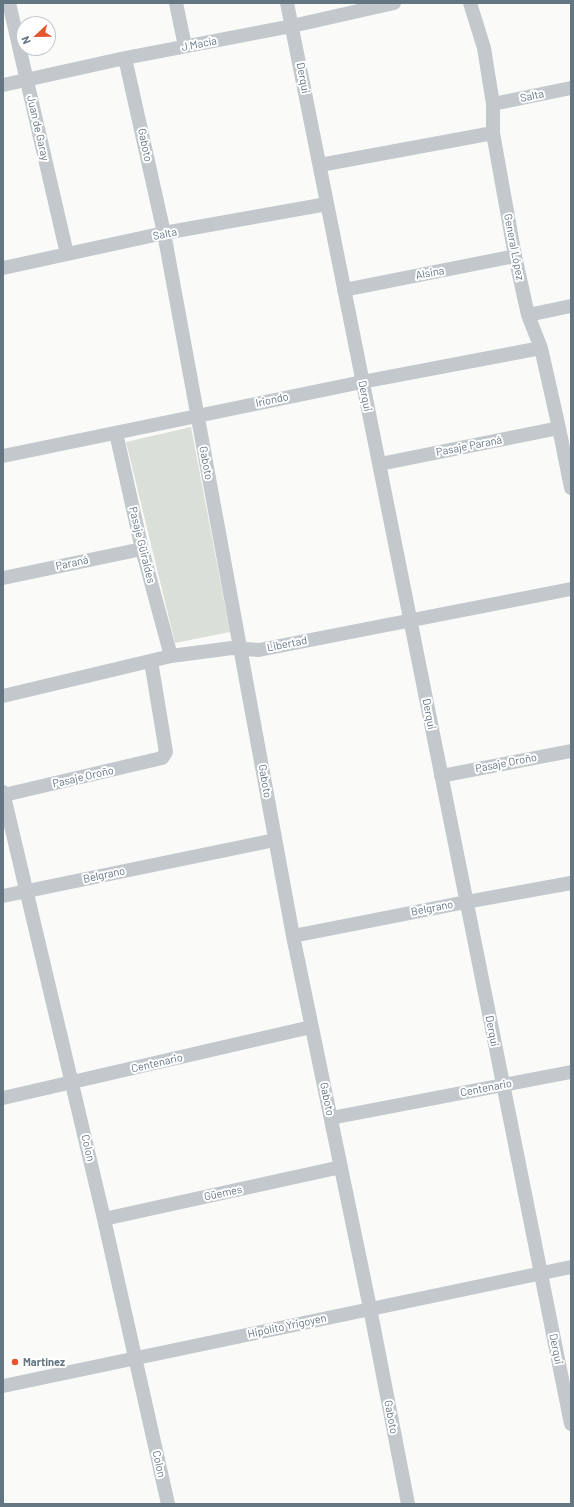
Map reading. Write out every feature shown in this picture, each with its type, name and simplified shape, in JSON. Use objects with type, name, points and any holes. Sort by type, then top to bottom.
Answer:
[{"type":"street","name":"Juan de Garay","points":[[9,3],[67,254]]},
{"type":"street","points":[[176,3],[185,46]]},
{"type":"street","name":"Derqui","points":[[287,3],[571,1424]]},
{"type":"street","name":"J Macía","points":[[3,85],[125,58],[292,26],[394,3]]},
{"type":"street","name":"General López","points":[[470,3],[484,48],[493,104],[493,133],[515,256],[528,315],[541,348],[571,488]]},
{"type":"street","name":"Gaboto","points":[[125,58],[164,233],[293,936],[370,1308],[408,1504]]},
{"type":"street","name":"Salta","points":[[493,104],[571,88]]},
{"type":"street","points":[[320,165],[493,133]]},
{"type":"street","name":"Salta","points":[[3,268],[164,233],[327,204]]},
{"type":"street","name":"Alsina","points":[[344,290],[515,256]]},
{"type":"street","points":[[528,315],[571,306]]},
{"type":"street","name":"Iriondo","points":[[3,456],[362,382],[541,348]]},
{"type":"street","name":"Pasaje Paraná","points":[[380,464],[559,428]]},
{"type":"street","name":"Pasaje Güiraldes","points":[[116,433],[142,549],[171,656]]},
{"type":"street","name":"Paraná","points":[[3,578],[142,549]]},
{"type":"street","name":"Libertad","points":[[3,696],[171,656],[232,648],[259,650],[571,589]]},
{"type":"street","name":"Pasaje Oroño","points":[[3,794],[162,758],[166,752],[151,661]]},
{"type":"street","name":"Pasaje Oroño","points":[[441,776],[571,751]]},
{"type":"street","name":"Colon","points":[[3,794],[73,1082],[168,1504]]},
{"type":"street","name":"Belgrano","points":[[3,896],[275,840]]},
{"type":"street","name":"Belgrano","points":[[293,936],[571,883]]},
{"type":"street","name":"Centenario","points":[[3,1098],[312,1027]]},
{"type":"street","name":"Centenario","points":[[331,1118],[571,1072]]},
{"type":"street","name":"Güemes","points":[[104,1219],[341,1167]]},
{"type":"street","name":"Hipólito Yrigoyen","points":[[3,1386],[571,1267]]},
{"type":"shaded area","points":[[191,427],[230,632],[175,643],[126,442]]},
{"type":"place","name":"Martinez","points":[[15,1362]]}]
